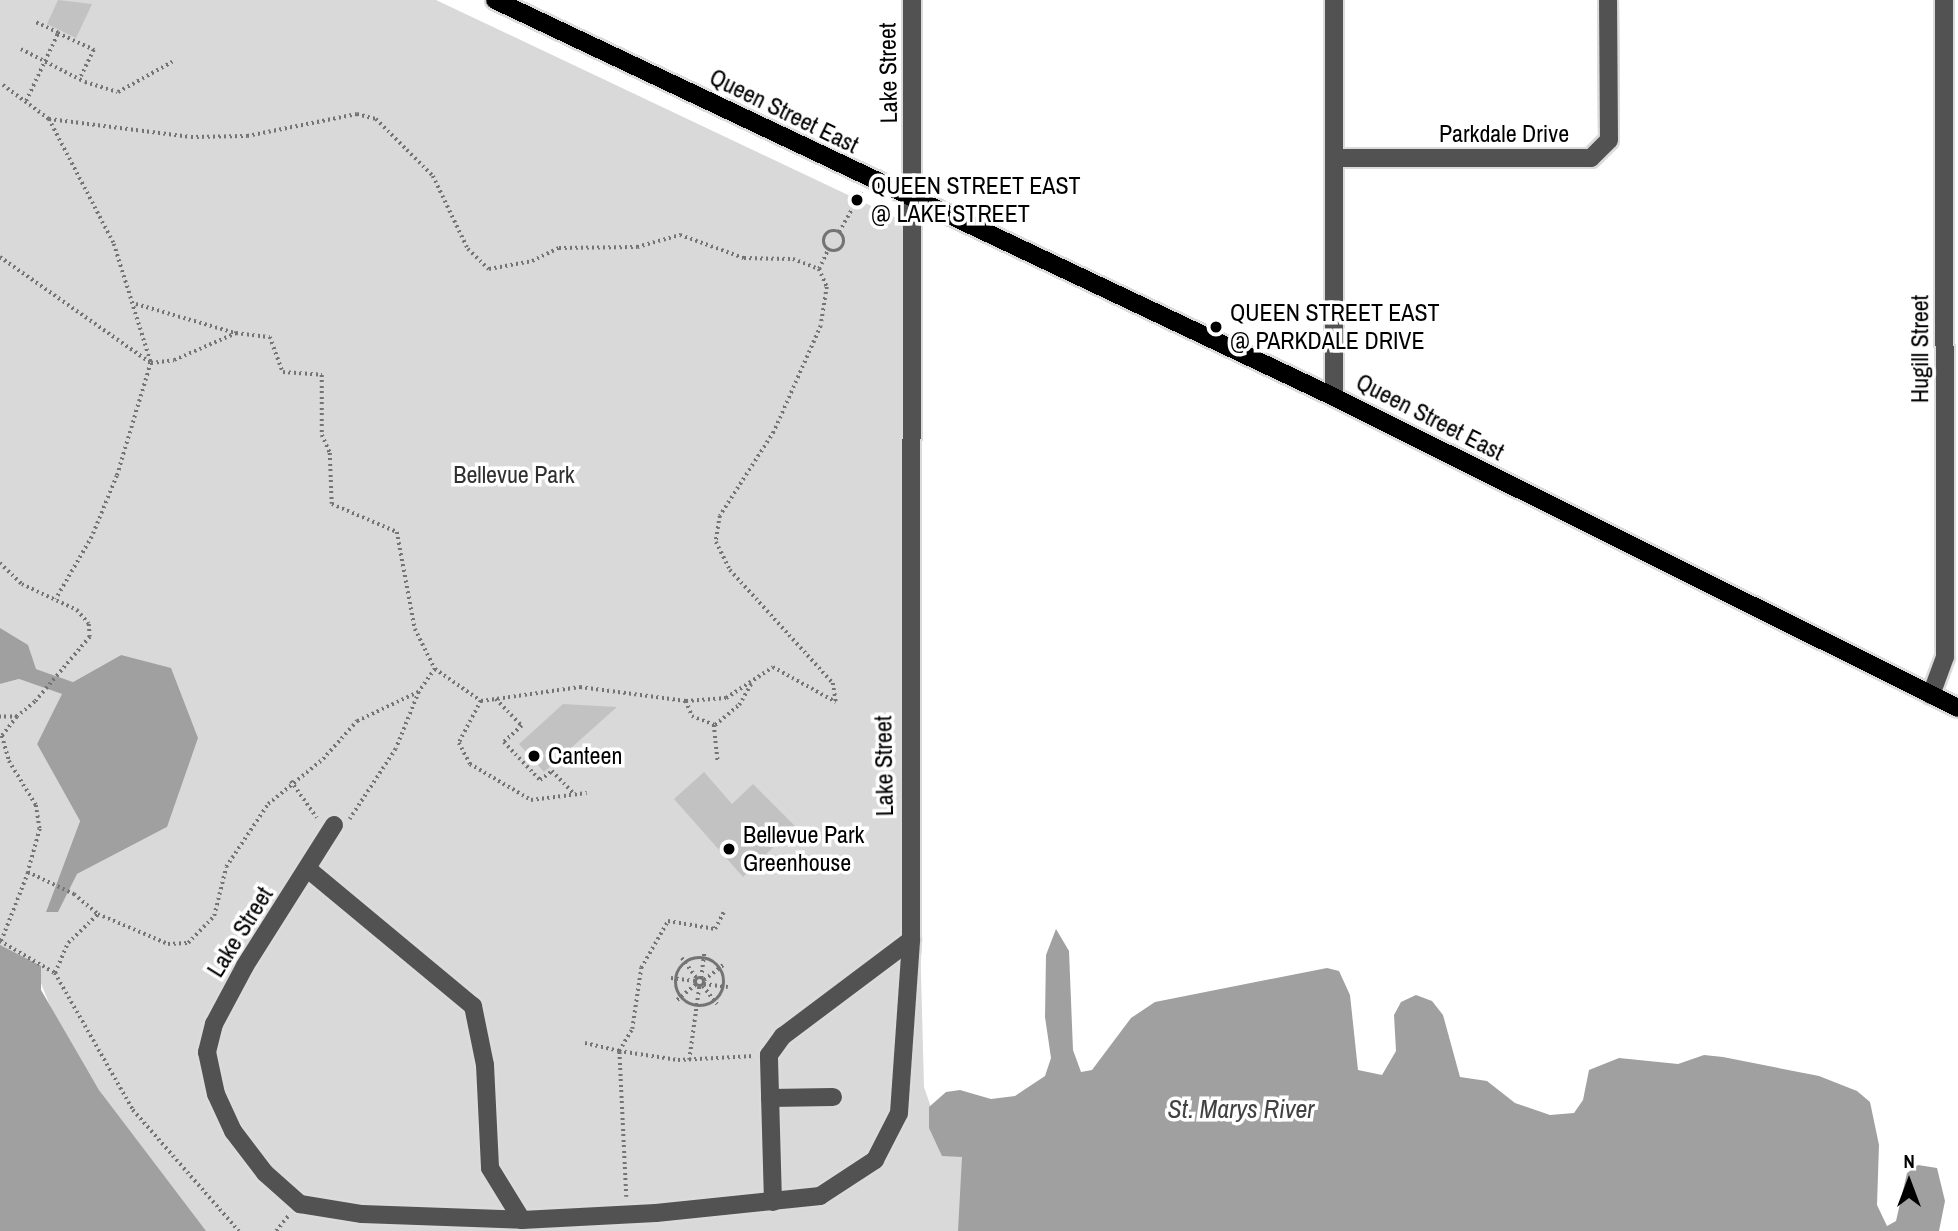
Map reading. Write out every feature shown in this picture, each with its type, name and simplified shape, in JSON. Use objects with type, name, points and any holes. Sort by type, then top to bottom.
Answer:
[{"type":"main road","name":"Queen Street East","points":[[495,0],[1334,397],[1958,708]]},
{"type":"street","name":"Lake Street","points":[[334,825],[214,1024],[207,1052],[216,1094],[233,1131],[265,1173],[300,1204],[362,1214],[522,1220],[627,1215],[773,1202],[820,1196],[843,1185],[885,1144],[899,1113],[911,940],[908,732],[914,197],[912,0]]},
{"type":"street","points":[[1334,0],[1337,158],[1334,397]]},
{"type":"street","name":"Parkdale Drive","points":[[1337,158],[1591,158],[1609,140],[1608,0]]},
{"type":"street","name":"Hugill Street","points":[[1931,695],[1945,657],[1944,0]]},
{"type":"street","points":[[309,870],[473,1006],[485,1065],[490,1168],[522,1220]]},
{"type":"street","points":[[773,1202],[769,1055],[794,1027],[911,940]]},
{"type":"street","points":[[770,1098],[833,1097]]},
{"type":"path","points":[[34,22],[94,50],[80,79]]},
{"type":"path","points":[[26,101],[58,33]]},
{"type":"path","points":[[21,49],[80,79],[118,92],[172,62]]},
{"type":"path","points":[[4,85],[49,118],[100,129],[228,139],[366,115],[396,134],[433,176],[468,249],[489,269],[532,261],[559,248],[637,247],[680,235],[744,258],[793,259],[819,269],[827,287],[821,326],[774,432],[720,516],[716,542],[730,570],[833,683],[836,702],[773,667],[726,698],[686,701],[580,687],[481,701],[435,669],[415,629],[397,532],[332,504],[330,453],[322,435],[322,375],[283,372],[270,337],[236,333],[136,304]]},
{"type":"path","points":[[49,118],[114,244],[136,304],[151,363],[117,476],[92,537],[56,599]]},
{"type":"path","points":[[819,269],[828,250],[824,237],[839,232],[869,178]]},
{"type":"path","points":[[828,250],[843,247],[839,232]]},
{"type":"path","points":[[0,257],[151,363],[174,360],[236,333]]},
{"type":"path","points":[[0,562],[22,584],[56,599],[89,625],[83,651],[64,674],[17,717],[2,736],[9,761],[36,805],[40,829],[28,872],[0,941],[55,973],[133,1110],[239,1231]]},
{"type":"path","points":[[291,781],[316,817],[334,825],[350,819],[396,749],[419,692],[435,669]]},
{"type":"path","points":[[714,725],[739,705],[752,682]]},
{"type":"path","points":[[28,872],[74,894],[98,914],[168,944],[188,943],[214,916],[226,867],[268,804],[291,781],[323,759],[357,721],[419,692]]},
{"type":"path","points":[[496,699],[522,726],[504,742],[540,780],[552,771],[575,794]]},
{"type":"path","points":[[481,701],[459,743],[470,764],[531,800],[587,793]]},
{"type":"path","points":[[686,701],[692,716],[714,725]]},
{"type":"path","points":[[0,718],[17,717]]},
{"type":"path","points":[[714,725],[718,762]]},
{"type":"path","points":[[627,1215],[619,1051],[632,1029],[641,968],[668,921],[715,929],[725,909]]},
{"type":"path","points":[[55,973],[68,943],[98,914]]},
{"type":"path","points":[[689,1060],[704,956]]},
{"type":"path","points":[[704,956],[721,966],[726,986],[716,1002],[697,1006],[679,998],[674,978],[684,961],[704,956]]},
{"type":"path","points":[[684,961],[716,1002]]},
{"type":"path","points":[[679,998],[721,966]]},
{"type":"path","points":[[674,978],[726,986]]},
{"type":"path","points":[[585,1043],[619,1051],[689,1060],[769,1055]]},
{"type":"green space","name":"Bellevue Park","points":[[0,0],[436,0],[901,220],[924,1087],[933,1113],[996,1119],[977,1231],[198,1231],[99,1090],[52,1011],[33,963],[0,948],[0,684],[19,679],[63,694],[37,744],[80,821],[46,912],[77,874],[167,827],[121,655],[73,682],[36,669],[0,645]]},
{"type":"water","points":[[0,628],[28,645],[36,669],[73,682],[121,655],[171,668],[198,738],[167,827],[77,874],[58,912],[46,912],[80,821],[37,744],[62,694],[19,679],[0,684]]},
{"type":"water","name":"St. Marys River","points":[[1056,929],[1069,951],[1073,1050],[1081,1072],[1092,1070],[1131,1018],[1155,1002],[1327,968],[1339,971],[1350,995],[1358,1070],[1382,1075],[1396,1051],[1394,1015],[1401,1002],[1416,995],[1432,1001],[1443,1015],[1460,1077],[1487,1081],[1515,1103],[1550,1115],[1574,1113],[1583,1100],[1589,1070],[1619,1058],[1678,1064],[1704,1055],[1723,1057],[1819,1076],[1857,1091],[1870,1102],[1879,1145],[1877,1205],[1887,1226],[1896,1221],[1907,1173],[1918,1165],[1937,1168],[1945,1201],[1939,1231],[958,1231],[962,1157],[942,1156],[929,1128],[929,1107],[946,1092],[960,1090],[991,1099],[1015,1096],[1045,1076],[1051,1058],[1045,1017],[1046,955]]},
{"type":"water","points":[[0,945],[41,966],[41,990],[99,1090],[206,1231],[0,1231]]},
{"type":"building","points":[[58,0],[92,4],[76,38],[47,24]]},
{"type":"building","points":[[563,704],[617,707],[544,772],[519,744]]},
{"type":"building","points":[[704,772],[732,804],[753,784],[795,826],[743,877],[674,799]]},
{"type":"place","name":"QUEEN STREET EAST @ LAKE STREET","points":[[857,200]]},
{"type":"place","name":"QUEEN STREET EAST @ PARKDALE DRIVE","points":[[1216,327]]},
{"type":"place","name":"Canteen","points":[[534,756]]},
{"type":"place","name":"Bellevue Park Greenhouse","points":[[729,849]]}]
